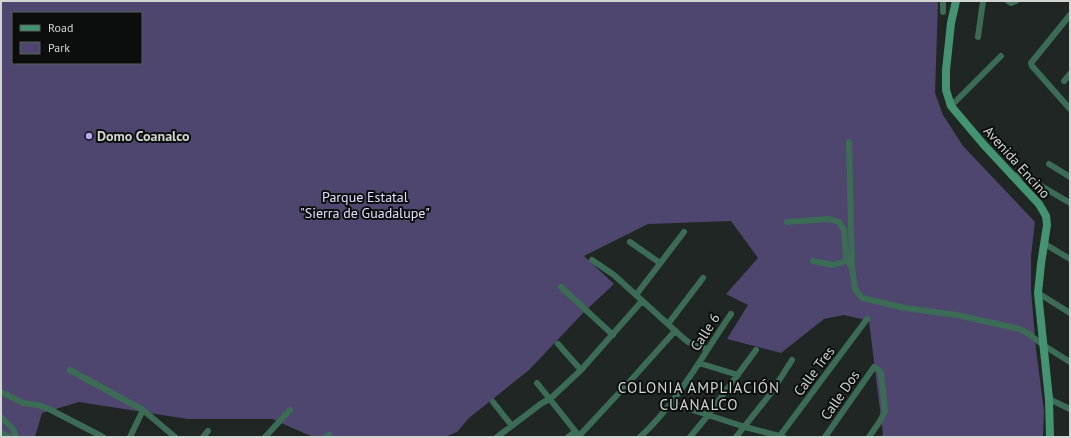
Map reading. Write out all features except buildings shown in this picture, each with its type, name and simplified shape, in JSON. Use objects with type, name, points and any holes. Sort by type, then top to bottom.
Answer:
[{"type":"main road","name":"Avenida Encino","points":[[955,4],[946,70],[946,90],[951,106],[1011,176],[1044,210],[1047,221],[1038,293],[1049,399],[1050,437]]},
{"type":"street","points":[[943,1],[943,12]]},
{"type":"street","points":[[978,37],[983,1]]},
{"type":"street","points":[[1070,15],[1031,63],[1070,109]]},
{"type":"street","points":[[951,106],[1001,56]]},
{"type":"street","points":[[1064,81],[1070,74]]},
{"type":"street","points":[[849,142],[852,268],[855,289],[862,298],[905,308],[957,315],[1012,326],[1029,334],[1070,362]]},
{"type":"street","points":[[1049,164],[1070,177]]},
{"type":"street","points":[[1011,176],[1022,176],[1030,179],[1070,203]]},
{"type":"street","points":[[787,222],[828,219],[839,222],[844,230],[846,261],[852,268]]},
{"type":"street","points":[[636,295],[684,232]]},
{"type":"street","points":[[630,242],[660,263]]},
{"type":"street","points":[[1045,244],[1070,259]]},
{"type":"street","points":[[592,260],[614,275],[688,342],[707,349]]},
{"type":"street","points":[[814,261],[833,266],[846,261]]},
{"type":"street","points":[[668,324],[703,278]]},
{"type":"street","points":[[561,287],[613,335]]},
{"type":"street","points":[[1038,293],[1070,313]]},
{"type":"street","points":[[496,437],[542,403],[550,399],[581,370],[642,301]]},
{"type":"street","name":"Calle 6","points":[[640,437],[659,418],[671,403],[699,364],[707,349],[731,314]]},
{"type":"street","name":"Calle Tres","points":[[781,437],[867,319]]},
{"type":"street","points":[[568,437],[578,435],[631,380],[675,330]]},
{"type":"street","points":[[558,344],[581,370]]},
{"type":"street","points":[[690,437],[756,350]]},
{"type":"street","points":[[736,437],[771,393],[792,360]]},
{"type":"street","name":"Calle 6","points":[[699,364],[738,375]]},
{"type":"street","name":"Calle Dos","points":[[825,437],[874,367],[881,373],[885,411],[869,437]]},
{"type":"street","points":[[70,370],[143,410],[175,437]]},
{"type":"street","points":[[538,383],[578,435]]},
{"type":"street","points":[[1,392],[23,403],[38,405],[49,409],[103,437]]},
{"type":"street","points":[[1049,399],[1070,409]]},
{"type":"street","points":[[493,402],[512,426]]},
{"type":"street","points":[[671,403],[781,437]]},
{"type":"street","points":[[130,437],[143,410]]},
{"type":"street","points":[[265,437],[290,410]]},
{"type":"street","points":[[1,417],[13,429],[16,437]]},
{"type":"street","points":[[203,437],[208,431]]},
{"type":"street","points":[[1,433],[9,437]]},
{"type":"green space","name":"Parque Estatal \"Sierra de Guadalupe\"","points":[[1,1],[938,1],[935,93],[943,115],[963,146],[1035,222],[1031,256],[1031,290],[1036,349],[1044,411],[1043,437],[881,437],[883,434],[869,321],[844,315],[824,319],[781,353],[727,339],[748,305],[726,294],[758,258],[731,221],[648,224],[584,256],[614,284],[584,312],[529,370],[469,418],[457,432],[445,437],[313,437],[272,419],[188,419],[79,402],[42,413],[35,437],[1,437]]},
{"type":"place","name":"Domo Coanalco","points":[[89,136]]},
{"type":"district","name":"COLONIA AMPLIACIÓN CUANALCO","points":[[699,396]]}]
